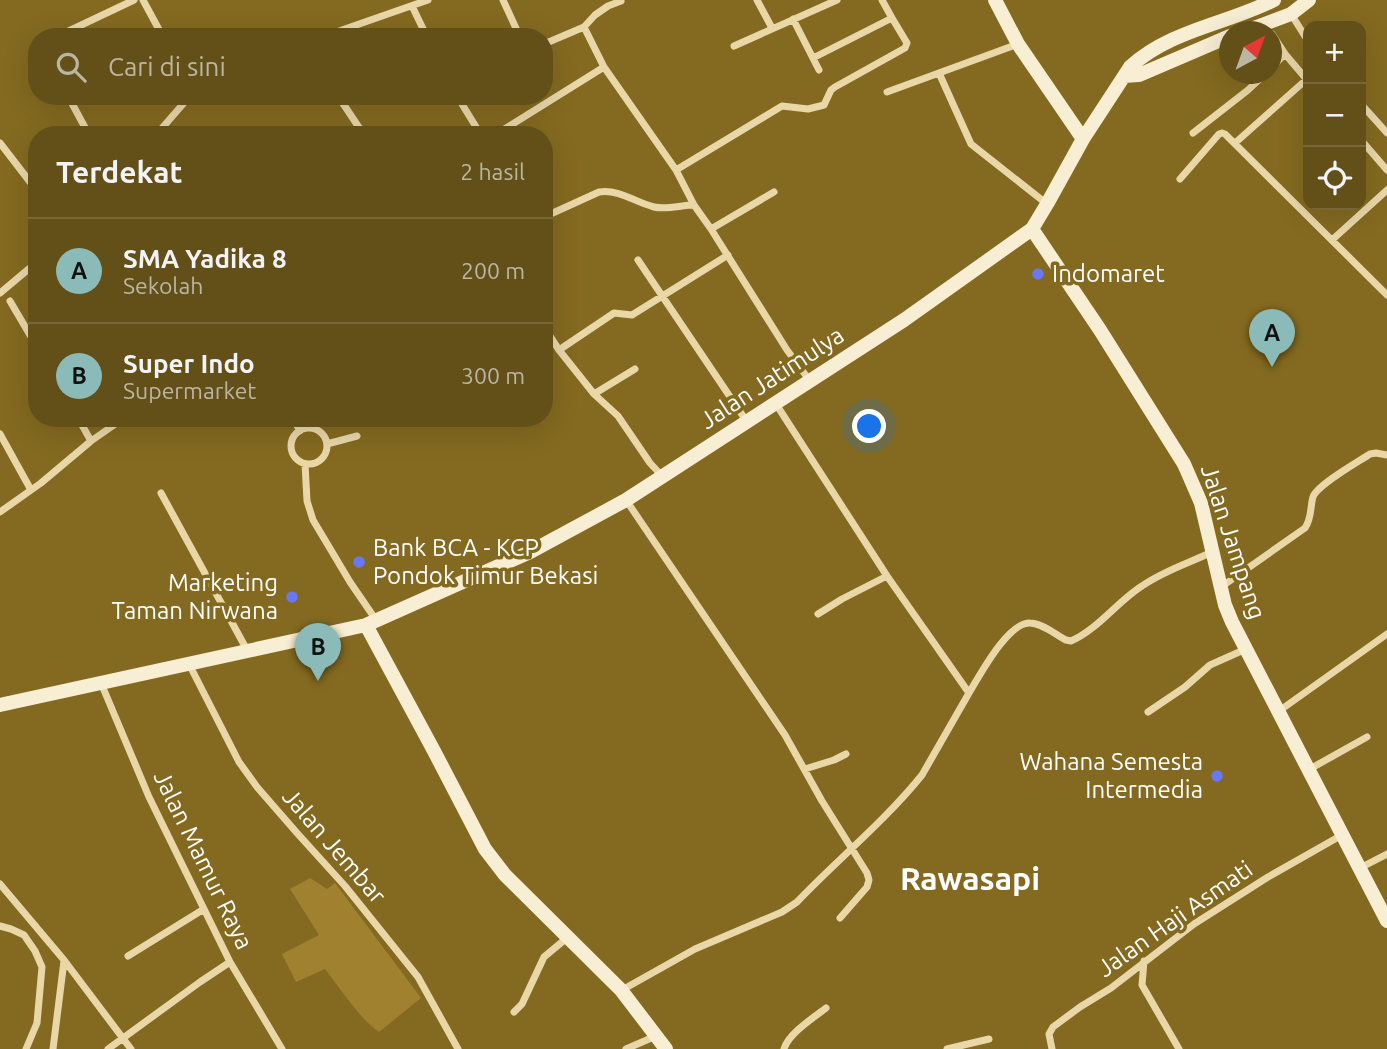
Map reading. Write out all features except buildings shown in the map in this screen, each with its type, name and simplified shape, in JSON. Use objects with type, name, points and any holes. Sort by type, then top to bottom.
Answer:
[{"type":"main road","points":[[995,0],[1018,44],[1083,139]]},
{"type":"main road","name":"Jalan Jatimulya","points":[[0,705],[371,622],[530,552],[626,500],[904,320],[1032,229],[1083,139],[1130,67],[1141,58],[1212,23],[1274,0]]},
{"type":"main road","points":[[1281,21],[1309,0]]},
{"type":"main road","points":[[1124,76],[1139,75],[1219,41]]},
{"type":"main road","name":"Jalan Jampang","points":[[1032,229],[1100,330],[1184,464],[1201,503],[1229,614],[1387,921]]},
{"type":"main road","points":[[371,622],[416,718],[485,849],[505,875],[621,990],[666,1049]]},
{"type":"street","points":[[75,28],[134,0]]},
{"type":"street","points":[[143,0],[158,28]]},
{"type":"street","points":[[348,28],[428,0]]},
{"type":"street","points":[[503,0],[516,28]]},
{"type":"street","points":[[553,40],[584,27],[595,15],[620,0]]},
{"type":"street","points":[[757,0],[772,28]]},
{"type":"street","points":[[734,46],[837,0]]},
{"type":"street","points":[[677,170],[782,106],[808,109],[824,105],[835,87],[905,48],[908,44],[882,0]]},
{"type":"street","points":[[412,6],[423,28]]},
{"type":"street","points":[[1258,8],[1264,21]]},
{"type":"street","points":[[1291,14],[1303,33]]},
{"type":"street","points":[[813,58],[892,18]]},
{"type":"street","points":[[793,19],[819,70]]},
{"type":"street","points":[[584,27],[604,67],[677,170],[694,205],[787,350],[810,381]]},
{"type":"street","points":[[887,92],[1018,44]]},
{"type":"street","points":[[1282,50],[1303,74]]},
{"type":"street","points":[[1282,57],[1285,54]]},
{"type":"street","points":[[553,99],[604,67]]},
{"type":"street","points":[[939,73],[971,144],[1047,204]]},
{"type":"street","points":[[1193,133],[1254,84]]},
{"type":"street","points":[[1235,144],[1303,84]]},
{"type":"street","points":[[73,105],[84,126]]},
{"type":"street","points":[[164,126],[182,105]]},
{"type":"street","points":[[344,105],[358,126]]},
{"type":"street","points":[[463,105],[475,126]]},
{"type":"street","points":[[509,126],[543,105]]},
{"type":"street","points":[[1366,110],[1387,133]]},
{"type":"street","points":[[1180,179],[1219,134],[1223,133],[1387,295]]},
{"type":"street","points":[[0,143],[28,179]]},
{"type":"street","points":[[1366,146],[1387,170]]},
{"type":"street","points":[[1332,240],[1387,190]]},
{"type":"street","points":[[553,213],[607,191],[618,192],[656,208],[694,205]]},
{"type":"street","points":[[711,229],[774,192]]},
{"type":"street","points":[[559,350],[614,313],[632,315],[728,255]]},
{"type":"street","points":[[638,260],[747,422]]},
{"type":"street","points":[[0,293],[28,270]]},
{"type":"street","points":[[10,301],[28,332]]},
{"type":"street","points":[[553,341],[594,394],[618,416],[662,476]]},
{"type":"street","points":[[594,394],[635,369]]},
{"type":"street","points":[[776,404],[887,576],[969,693]]},
{"type":"street","points":[[83,427],[91,441]]},
{"type":"street","points":[[0,512],[111,427]]},
{"type":"street","points":[[298,427],[300,431]]},
{"type":"street","points":[[317,427],[326,439],[326,453],[321,460],[313,464],[305,464],[296,459],[292,451],[293,437],[309,428],[319,431]]},
{"type":"street","points":[[0,434],[31,490]]},
{"type":"street","points":[[327,444],[356,436]]},
{"type":"street","points":[[1221,588],[1305,528],[1310,521],[1313,495],[1321,487],[1370,454],[1387,455]]},
{"type":"street","points":[[305,464],[307,501],[313,520],[371,622]]},
{"type":"street","points":[[161,493],[248,651]]},
{"type":"street","points":[[626,500],[785,735],[867,873],[867,887],[840,918]]},
{"type":"street","points":[[621,990],[695,949],[790,907],[887,814],[922,775],[969,693],[999,647],[1017,626],[1035,623],[1066,640],[1074,640],[1148,582],[1212,552]]},
{"type":"street","points":[[818,614],[887,576]]},
{"type":"street","points":[[1279,711],[1387,634]]},
{"type":"street","points":[[1148,712],[1182,690],[1210,665],[1246,649]]},
{"type":"street","name":"Jalan Jembar","points":[[189,664],[239,762],[289,824],[345,886],[418,977],[458,1049]]},
{"type":"street","name":"Jalan Mamur Raya","points":[[100,682],[149,797],[230,962],[282,1049]]},
{"type":"street","points":[[1308,770],[1367,737]]},
{"type":"street","points":[[805,769],[846,754]]},
{"type":"street","name":"Jalan Haji Asmati","points":[[1052,1049],[1049,1034],[1053,1027],[1080,1007],[1111,988],[1205,917],[1342,835]]},
{"type":"street","points":[[1360,868],[1387,855]]},
{"type":"street","points":[[0,884],[30,917],[131,1049]]},
{"type":"street","points":[[128,956],[204,909]]},
{"type":"street","points":[[0,926],[24,935],[42,967],[37,1023],[26,1049]]},
{"type":"street","points":[[514,1012],[522,1003],[544,957],[568,937]]},
{"type":"street","points":[[53,1049],[64,960]]},
{"type":"street","points":[[1144,961],[1142,985],[1179,1049]]},
{"type":"street","points":[[108,1049],[230,962]]},
{"type":"street","points":[[784,1049],[789,1039],[826,1008]]},
{"type":"street","points":[[626,1049],[656,1036]]},
{"type":"street","points":[[947,1049],[989,1039]]},
{"type":"shaded area","points":[[310,878],[327,889],[335,883],[421,998],[379,1032],[358,1011],[325,969],[296,982],[282,954],[319,935],[290,889]]},
{"type":"place","name":"Indomaret","points":[[1038,274]]},
{"type":"place","name":"SMA Yadika 8","points":[[1272,367]]},
{"type":"place","name":"Bank BCA - KCP Pondok Timur Bekasi","points":[[359,562]]},
{"type":"place","name":"Marketing Taman Nirwana","points":[[292,597]]},
{"type":"place","name":"Super Indo","points":[[318,681]]},
{"type":"place","name":"Wahana Semesta Intermedia","points":[[1217,776]]},
{"type":"district","name":"Rawasapi","points":[[970,879]]}]
